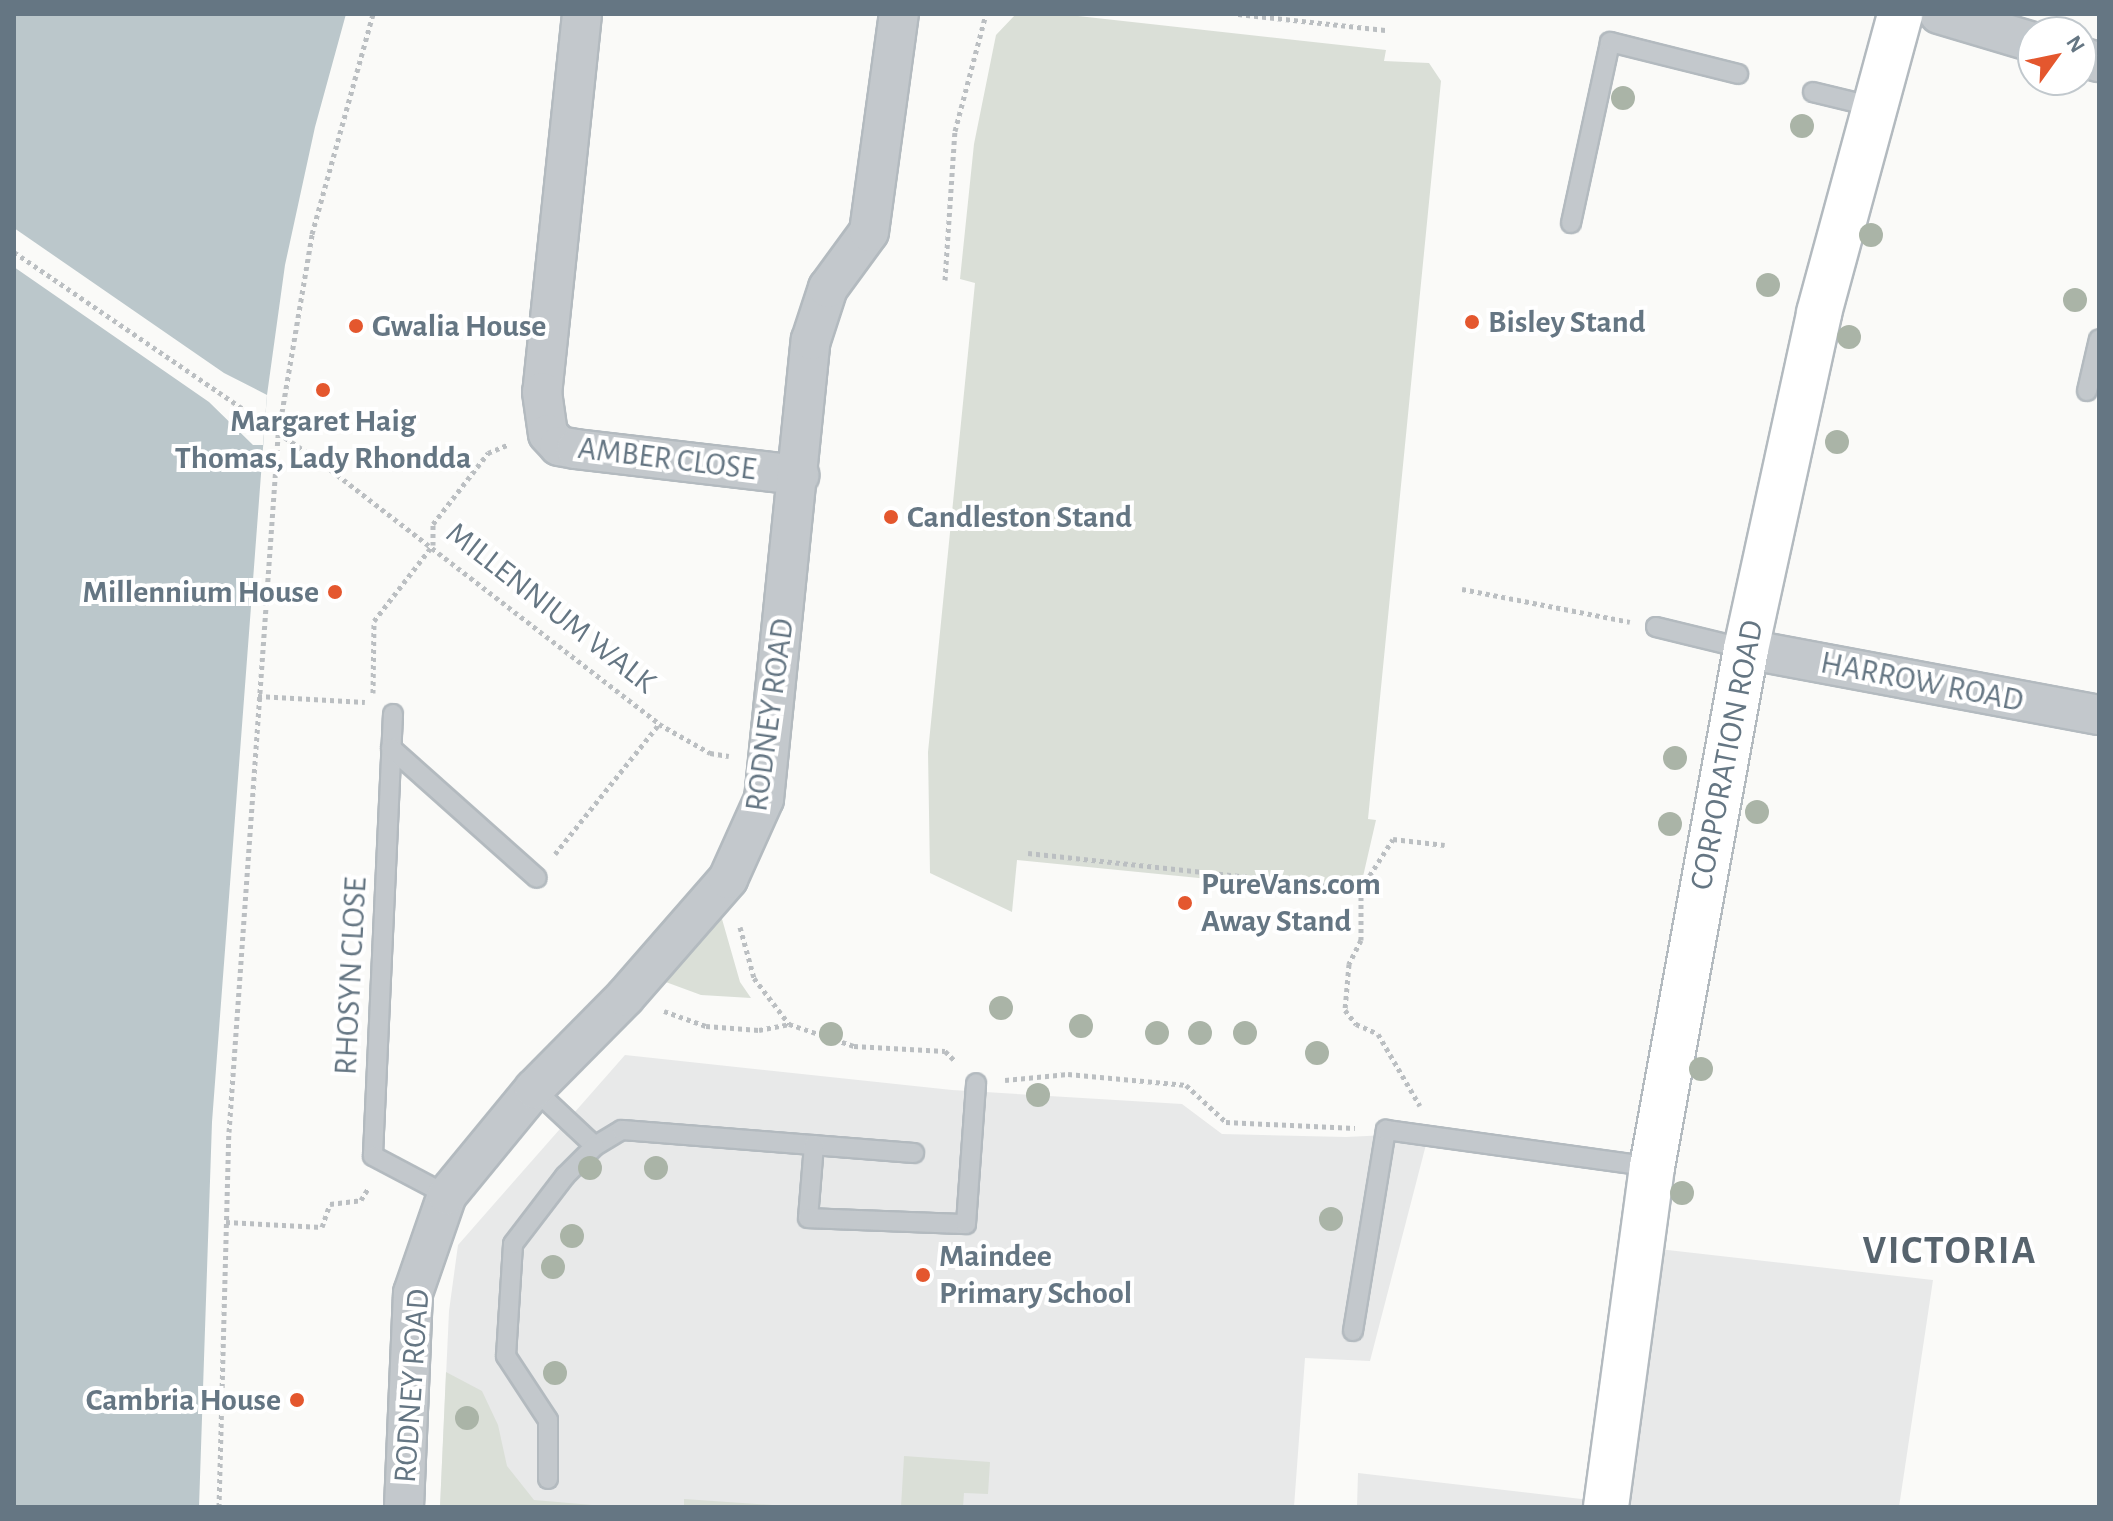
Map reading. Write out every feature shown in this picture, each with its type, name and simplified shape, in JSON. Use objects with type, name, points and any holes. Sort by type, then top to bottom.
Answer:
[{"type":"street","name":"AMBER CLOSE","points":[[582,14],[556,235],[542,392],[546,427],[559,446],[799,475]]},
{"type":"street","name":"RODNEY ROAD","points":[[404,1507],[413,1293],[447,1195],[534,1089],[625,997],[728,879],[748,844],[769,763],[811,340],[828,288],[869,232],[899,14]]},
{"type":"street","name":"CORPORATION ROAD","points":[[1606,1507],[1652,1167],[1746,649],[1819,313],[1900,14]]},
{"type":"street","points":[[1939,14],[2017,37]]},
{"type":"street","name":"HARROW ROAD","points":[[1746,649],[2099,715]]},
{"type":"lane","points":[[1571,223],[1610,42],[1738,74]]},
{"type":"lane","points":[[1813,92],[1875,107]]},
{"type":"lane","points":[[2087,391],[2099,339]]},
{"type":"lane","points":[[1656,627],[1746,649]]},
{"type":"lane","name":"RHOSYN CLOSE","points":[[385,1162],[373,1156],[393,714]]},
{"type":"lane","points":[[391,748],[537,878]]},
{"type":"lane","points":[[814,1145],[808,1218],[966,1224],[976,1083]]},
{"type":"lane","points":[[534,1089],[595,1146]]},
{"type":"lane","points":[[548,1479],[548,1420],[506,1356],[513,1244],[565,1176],[595,1146],[622,1130],[914,1153]]},
{"type":"lane","points":[[1353,1331],[1386,1130],[1429,1133],[1652,1167]]},
{"type":"lane","points":[[385,1162],[447,1195]]},
{"type":"path","points":[[219,1507],[226,1222],[258,696],[278,436],[312,234],[373,14]]},
{"type":"path","points":[[945,280],[955,131],[986,14]]},
{"type":"path","points":[[1238,14],[1385,30]]},
{"type":"path","name":"MILLENNIUM WALK","points":[[14,252],[278,436],[318,460],[433,545],[659,724],[710,753],[769,763]]},
{"type":"path","points":[[258,696],[373,702],[374,621],[433,545],[433,524],[488,453],[546,427]]},
{"type":"path","points":[[1462,589],[1656,627]]},
{"type":"path","points":[[537,878],[659,724]]},
{"type":"path","points":[[1429,1133],[1416,1096],[1378,1034],[1356,1024],[1345,1010],[1349,964],[1361,940],[1361,889],[1393,839],[1445,845]]},
{"type":"path","points":[[1028,853],[1361,889]]},
{"type":"path","points":[[728,879],[754,978],[789,1024]]},
{"type":"path","points":[[625,997],[706,1026],[759,1030],[789,1024],[854,1046],[945,1051],[976,1083],[1068,1074],[1186,1085],[1226,1122],[1386,1130]]},
{"type":"path","points":[[226,1222],[322,1227],[330,1204],[361,1200],[385,1162]]},
{"type":"shaded area","points":[[14,14],[346,14],[315,127],[285,265],[267,395],[212,1122],[199,1507],[14,1507]]},
{"type":"shaded area","points":[[1060,14],[1386,50],[1384,61],[1429,63],[1441,81],[1368,819],[1376,820],[1359,894],[1017,860],[1012,912],[930,873],[928,752],[975,283],[960,279],[974,144],[996,35],[1015,15]]},
{"type":"shaded area","points":[[720,912],[740,982],[751,998],[701,995],[663,981]]},
{"type":"shaded area","name":"Maindee Primary School","points":[[625,1055],[952,1090],[1182,1104],[1222,1134],[1346,1137],[1429,1133],[1370,1361],[1305,1358],[1294,1507],[440,1507],[449,1311],[458,1245]]},
{"type":"shaded area","points":[[1641,1247],[1933,1280],[1899,1507],[1357,1507],[1358,1473],[1607,1502]]},
{"type":"shaded area","points":[[446,1372],[482,1391],[498,1425],[507,1466],[534,1500],[616,1507],[440,1507]]},
{"type":"shaded area","points":[[904,1456],[990,1462],[988,1494],[964,1493],[963,1507],[901,1507]]},
{"type":"shaded area","points":[[684,1499],[802,1507],[684,1507]]},
{"type":"pier","points":[[14,228],[224,373],[267,395],[263,445],[253,445],[209,402],[14,267]]},
{"type":"place","name":"Bisley Stand","points":[[1472,322]]},
{"type":"place","name":"Gwalia House","points":[[356,326]]},
{"type":"place","name":"Margaret Haig Thomas, Lady Rhondda","points":[[323,390]]},
{"type":"place","name":"Candleston Stand","points":[[891,517]]},
{"type":"place","name":"Millennium House","points":[[335,592]]},
{"type":"place","name":"PureVans.com Away Stand","points":[[1185,903]]},
{"type":"place","name":"Maindee Primary School","points":[[923,1275]]},
{"type":"place","name":"Cambria House","points":[[297,1400]]},
{"type":"district","name":"VICTORIA","points":[[1950,1251]]}]
